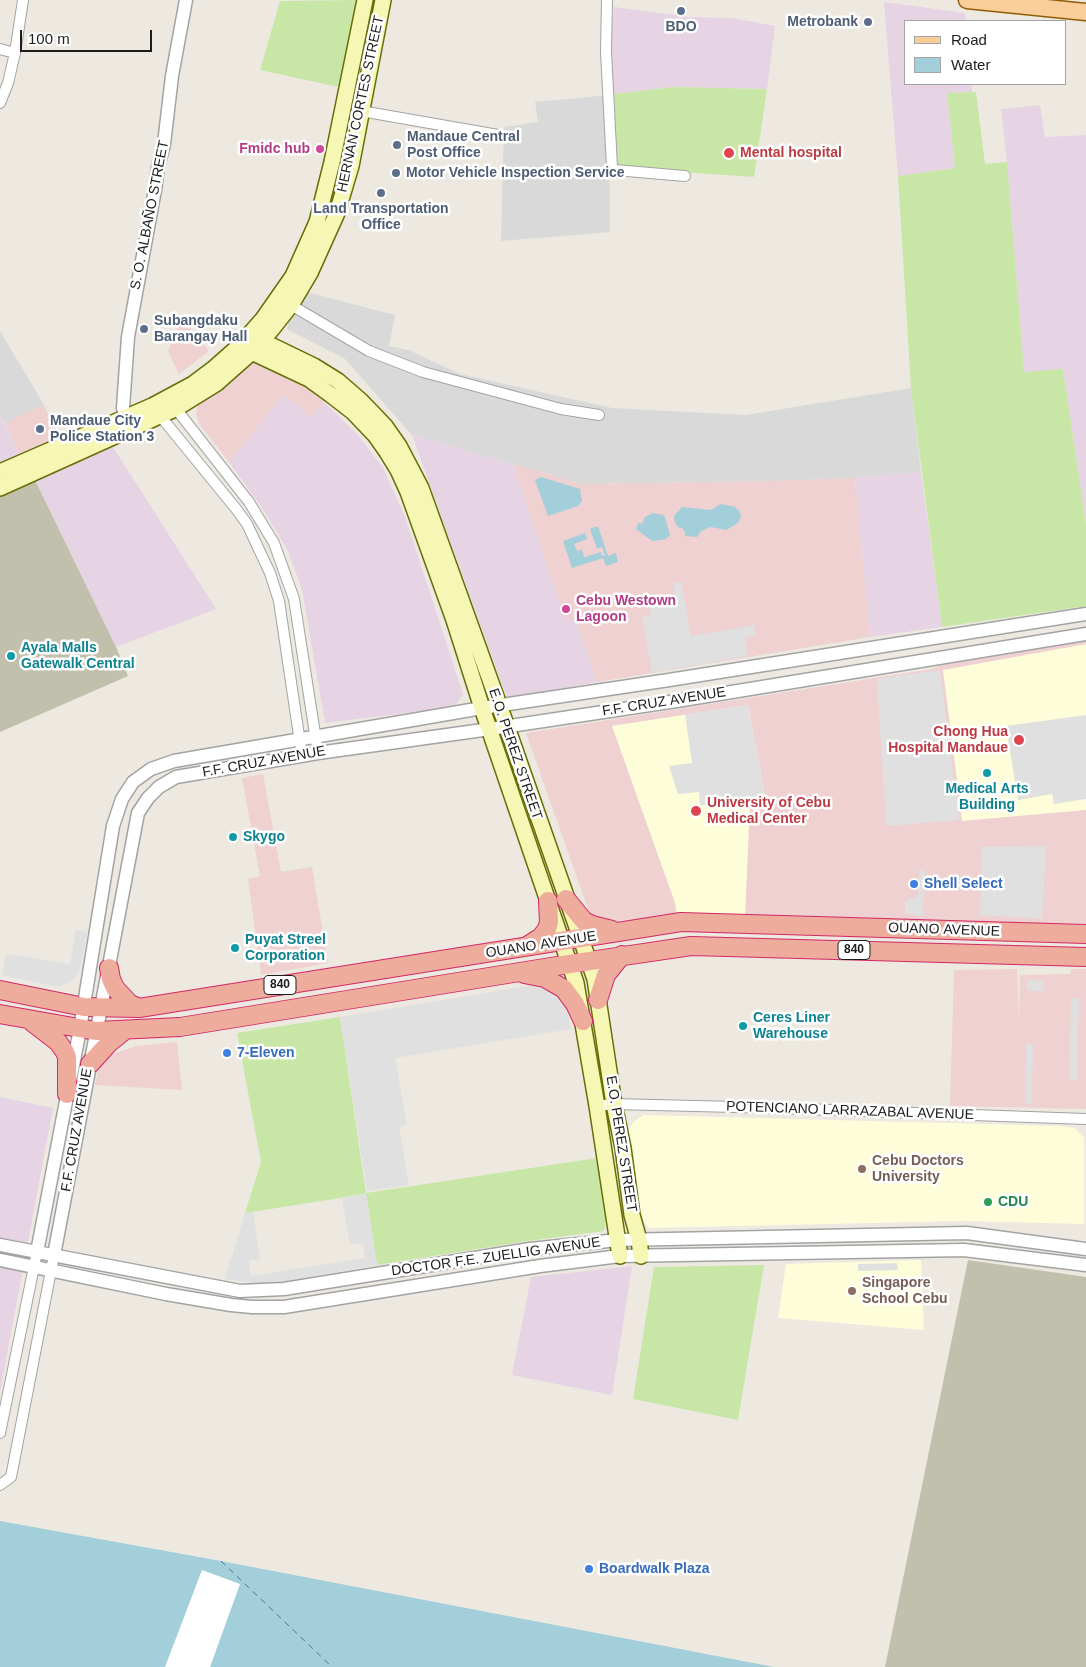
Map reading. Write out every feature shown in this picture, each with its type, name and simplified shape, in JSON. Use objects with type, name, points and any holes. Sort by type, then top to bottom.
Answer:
[{"type":"highway","points":[[566,899],[581,918],[592,925],[605,929],[630,930]]},
{"type":"highway","points":[[526,947],[537,940],[547,929],[549,922],[548,902]]},
{"type":"highway","name":"OUANO AVENUE","points":[[0,990],[92,1008],[139,1008],[680,922],[1086,934]]},
{"type":"highway","points":[[909,929],[910,952]]},
{"type":"highway","name":"OUANO AVENUE","points":[[0,1014],[88,1030],[124,1031],[180,1027],[622,955],[691,946],[1086,958]]},
{"type":"highway","points":[[598,1000],[606,975],[622,955]]},
{"type":"highway","points":[[110,968],[111,979],[118,993],[130,1004],[139,1008]]},
{"type":"highway","points":[[509,974],[534,976],[555,983],[572,998],[582,1021]]},
{"type":"highway","points":[[27,1019],[63,1047],[67,1057],[67,1094]]},
{"type":"highway","points":[[90,1064],[109,1043],[124,1031]]},
{"type":"main road","name":"HERNAN CORTES STREET","points":[[321,232],[332,162],[365,0]]},
{"type":"main road","name":"HERNAN CORTES STREET","points":[[256,338],[291,304],[310,274],[341,164],[374,0]]},
{"type":"main road","name":"HERNAN CORTES STREET","points":[[256,338],[321,232],[336,213],[351,166],[383,0]]},
{"type":"main road","points":[[967,0],[1086,12]]},
{"type":"main road","points":[[0,488],[128,424],[217,383],[256,338]]},
{"type":"main road","name":"E.O. PEREZ STREET","points":[[256,338],[314,366],[338,382],[385,426],[399,446],[421,488],[426,522],[454,620],[576,984],[620,1256]]},
{"type":"main road","name":"E.O. PEREZ STREET","points":[[245,349],[309,380],[331,394],[353,412],[375,435],[398,470],[426,522],[507,727],[595,979],[632,1214],[641,1256]]},
{"type":"main road","points":[[0,472],[128,424]]},
{"type":"street","points":[[0,103],[4,83],[15,53],[23,0]]},
{"type":"street","name":"S. O. ALBAÑO STREET","points":[[128,424],[123,408],[128,337],[158,167],[164,144],[172,76],[186,0]]},
{"type":"street","points":[[608,0],[606,52],[612,168],[615,170],[686,176]]},
{"type":"street","points":[[0,48],[15,53]]},
{"type":"street","points":[[361,111],[498,135]]},
{"type":"street","points":[[291,304],[368,351],[423,372],[561,409],[599,415]]},
{"type":"street","points":[[172,404],[249,502],[274,543],[294,599],[318,753]]},
{"type":"street","points":[[156,411],[247,524],[270,573],[279,602],[302,756]]},
{"type":"street","name":"F.F. CRUZ AVENUE","points":[[0,1433],[35,1267],[67,1094],[88,1030],[113,826],[122,799],[133,782],[151,768],[174,760],[498,705],[1086,614]]},
{"type":"street","name":"F.F. CRUZ AVENUE","points":[[92,1008],[110,968],[138,813],[159,786],[176,777],[318,753],[507,727],[1086,634]]},
{"type":"street","name":"F.F. CRUZ AVENUE","points":[[0,1485],[11,1477],[52,1270],[90,1064],[88,1030]]},
{"type":"street","name":"POTENCIANO LARRAZABAL AVENUE","points":[[597,1106],[614,1104],[786,1108],[1086,1119]]},
{"type":"street","name":"DOCTOR F.E. ZUELLIG AVENUE","points":[[0,1245],[195,1283],[255,1291],[284,1289],[530,1249],[618,1240],[967,1233],[1086,1249]]},
{"type":"street","name":"DOCTOR F.E. ZUELLIG AVENUE","points":[[0,1260],[166,1294],[232,1305],[284,1306],[540,1266],[620,1256],[964,1250],[1086,1265]]},
{"type":"shaded area","points":[[884,2],[965,13],[966,20],[904,20],[904,85],[972,85],[972,92],[947,93],[955,168],[898,176]]},
{"type":"shaded area","points":[[614,7],[689,17],[732,18],[775,26],[767,89],[674,87],[612,94],[610,53]]},
{"type":"shaded area","points":[[609,95],[610,232],[501,241],[504,127],[538,122],[535,102]]},
{"type":"shaded area","points":[[1040,105],[1045,137],[1086,135],[1086,524],[1063,369],[1024,373],[1001,109]]},
{"type":"shaded area","points":[[306,292],[395,315],[389,346],[409,350],[460,374],[612,408],[746,415],[911,388],[921,472],[855,478],[772,481],[582,484],[412,435],[345,359],[287,329]]},
{"type":"shaded area","points":[[182,319],[209,351],[179,374],[168,351]]},
{"type":"shaded area","points":[[0,331],[44,405],[5,423],[0,414]]},
{"type":"shaded area","points":[[250,361],[296,379],[324,402],[311,417],[283,395],[229,462],[200,425],[196,414],[199,401]]},
{"type":"shaded area","points":[[283,395],[311,417],[324,402],[358,435],[383,468],[405,517],[463,694],[454,707],[325,723],[302,589],[288,551],[264,511],[229,462]]},
{"type":"shaded area","points":[[44,405],[60,437],[20,456],[5,423]]},
{"type":"shaded area","points":[[0,414],[20,456],[0,462]]},
{"type":"shaded area","points":[[412,435],[513,464],[565,619],[576,619],[597,682],[507,698]]},
{"type":"shaded area","points":[[113,447],[216,609],[116,647],[35,480]]},
{"type":"shaded area","points":[[513,464],[582,484],[855,478],[870,637],[597,682],[576,619],[565,620]]},
{"type":"shaded area","points":[[921,472],[942,627],[870,637],[855,478]]},
{"type":"shaded area","points":[[35,480],[116,647],[128,676],[0,732],[0,495]]},
{"type":"shaded area","points":[[681,582],[691,636],[754,625],[755,635],[745,637],[748,656],[652,672],[642,616],[651,615],[649,601],[675,597],[673,583]]},
{"type":"shaded area","points":[[1086,641],[1086,925],[958,920],[677,916],[593,923],[526,733],[932,669],[947,662]]},
{"type":"shaded area","name":"Chong Hua Hospital Mandaue","points":[[1086,644],[1086,810],[962,821],[943,670]]},
{"type":"shaded area","points":[[940,670],[959,820],[886,826],[877,679]]},
{"type":"shaded area","name":"University of Cebu Medical Center","points":[[748,705],[766,800],[750,804],[745,917],[677,916],[675,903],[612,726]]},
{"type":"shaded area","points":[[748,705],[766,800],[750,803],[700,805],[699,792],[678,794],[669,766],[692,763],[685,714]]},
{"type":"shaded area","points":[[1086,715],[1086,799],[1054,804],[1052,794],[1018,800],[1006,726]]},
{"type":"shaded area","points":[[263,774],[281,872],[312,867],[328,963],[261,975],[248,879],[260,876],[242,778]]},
{"type":"shaded area","points":[[1046,846],[1042,919],[980,915],[982,847]]},
{"type":"shaded area","points":[[919,870],[925,871],[923,916],[905,914],[905,901],[918,898]]},
{"type":"shaded area","points":[[76,930],[87,932],[81,964],[76,977],[70,982],[61,986],[48,985],[2,975],[6,955],[10,954],[70,964]]},
{"type":"shaded area","points":[[1017,969],[1019,1022],[1020,975],[1071,974],[1071,969],[1086,969],[1086,1109],[950,1106],[954,970]]},
{"type":"shaded area","points":[[1027,980],[1044,981],[1044,991],[1027,991]]},
{"type":"shaded area","points":[[539,984],[566,999],[571,1029],[395,1058],[407,1125],[399,1127],[409,1185],[367,1191],[340,1017]]},
{"type":"shaded area","points":[[1071,998],[1079,998],[1077,1080],[1069,1079]]},
{"type":"shaded area","points":[[177,1042],[182,1090],[95,1085],[99,1067],[112,1054],[136,1046]]},
{"type":"shaded area","points":[[1026,1044],[1033,1044],[1032,1104],[1025,1104]]},
{"type":"shaded area","points":[[0,1097],[53,1108],[0,1392]]},
{"type":"shaded area","points":[[644,1115],[1060,1126],[1075,1128],[1084,1138],[1084,1224],[961,1221],[648,1228],[638,1211],[627,1132],[634,1121]]},
{"type":"shaded area","points":[[366,1193],[377,1265],[281,1282],[254,1283],[225,1279],[245,1213],[253,1212],[260,1259],[249,1261],[251,1276],[365,1258],[363,1243],[350,1244],[342,1198]]},
{"type":"shaded area","name":"Singapore School Cebu","points":[[921,1260],[924,1330],[778,1318],[786,1264]]},
{"type":"shaded area","points":[[968,1260],[1086,1277],[1086,1667],[885,1667]]},
{"type":"shaded area","points":[[897,1263],[898,1270],[858,1271],[858,1264]]},
{"type":"shaded area","points":[[632,1266],[612,1395],[512,1375],[531,1277]]},
{"type":"green space","points":[[359,0],[343,88],[260,70],[280,1]]},
{"type":"green space","points":[[674,87],[767,89],[754,177],[621,168],[614,162],[612,94]]},
{"type":"green space","points":[[976,92],[985,164],[1007,162],[1024,372],[1063,369],[1086,524],[1086,606],[942,627],[911,388],[898,176],[955,168],[947,93]]},
{"type":"green space","points":[[340,1017],[366,1193],[597,1158],[606,1219],[604,1231],[377,1265],[366,1194],[245,1213],[261,1162],[237,1033]]},
{"type":"green space","points":[[764,1265],[738,1420],[633,1399],[654,1267]]},
{"type":"water","points":[[541,477],[580,489],[582,501],[578,506],[548,516],[535,480]]},
{"type":"water","points":[[721,504],[735,507],[741,516],[738,523],[726,530],[711,527],[701,531],[697,537],[685,536],[682,528],[679,528],[675,523],[674,516],[682,507],[711,510]]},
{"type":"water","points":[[653,513],[665,517],[670,535],[666,539],[652,541],[636,529],[638,523],[642,524],[645,517]]},
{"type":"water","points":[[598,526],[608,556],[616,553],[618,562],[606,566],[603,558],[572,568],[563,541],[585,533],[587,539],[574,544],[577,551],[582,550],[584,557],[601,552],[602,556],[605,555],[602,547],[597,549],[590,529]]},
{"type":"water","points":[[0,1521],[221,1561],[774,1667],[0,1667]]},
{"type":"pier","points":[[369,0],[379,0],[347,165],[336,163]]},
{"type":"pier","points":[[202,1570],[240,1584],[210,1667],[165,1667]]},
{"type":"ferry route","points":[[221,1561],[332,1667]]},
{"type":"place","name":"BDO","points":[[681,11]]},
{"type":"place","name":"Metrobank","points":[[868,22]]},
{"type":"place","name":"Mandaue Central Post Office","points":[[397,145]]},
{"type":"place","name":"Fmidc hub","points":[[320,149]]},
{"type":"place","name":"Mental hospital","points":[[729,153]]},
{"type":"place","name":"Motor Vehicle Inspection Service","points":[[396,173]]},
{"type":"place","name":"Land Transportation Office","points":[[381,193]]},
{"type":"place","name":"Subangdaku Barangay Hall","points":[[144,329]]},
{"type":"place","name":"Mandaue City Police Station 3","points":[[40,429]]},
{"type":"place","name":"Cebu Westown Lagoon","points":[[566,609]]},
{"type":"place","name":"Ayala Malls Gatewalk Central","points":[[11,656]]},
{"type":"place","name":"Chong Hua Hospital Mandaue","points":[[1019,740]]},
{"type":"place","name":"Medical Arts Building","points":[[987,773]]},
{"type":"place","name":"University of Cebu Medical Center","points":[[696,811]]},
{"type":"place","name":"Skygo","points":[[233,837]]},
{"type":"place","name":"Shell Select","points":[[914,884]]},
{"type":"place","name":"Puyat Streel Corporation","points":[[235,948]]},
{"type":"place","name":"Ceres Liner Warehouse","points":[[743,1026]]},
{"type":"place","name":"7-Eleven","points":[[227,1053]]},
{"type":"place","name":"Cebu Doctors University","points":[[862,1169]]},
{"type":"place","name":"CDU","points":[[988,1202]]},
{"type":"place","name":"Singapore School Cebu","points":[[852,1291]]},
{"type":"place","name":"Boardwalk Plaza","points":[[589,1569]]}]
